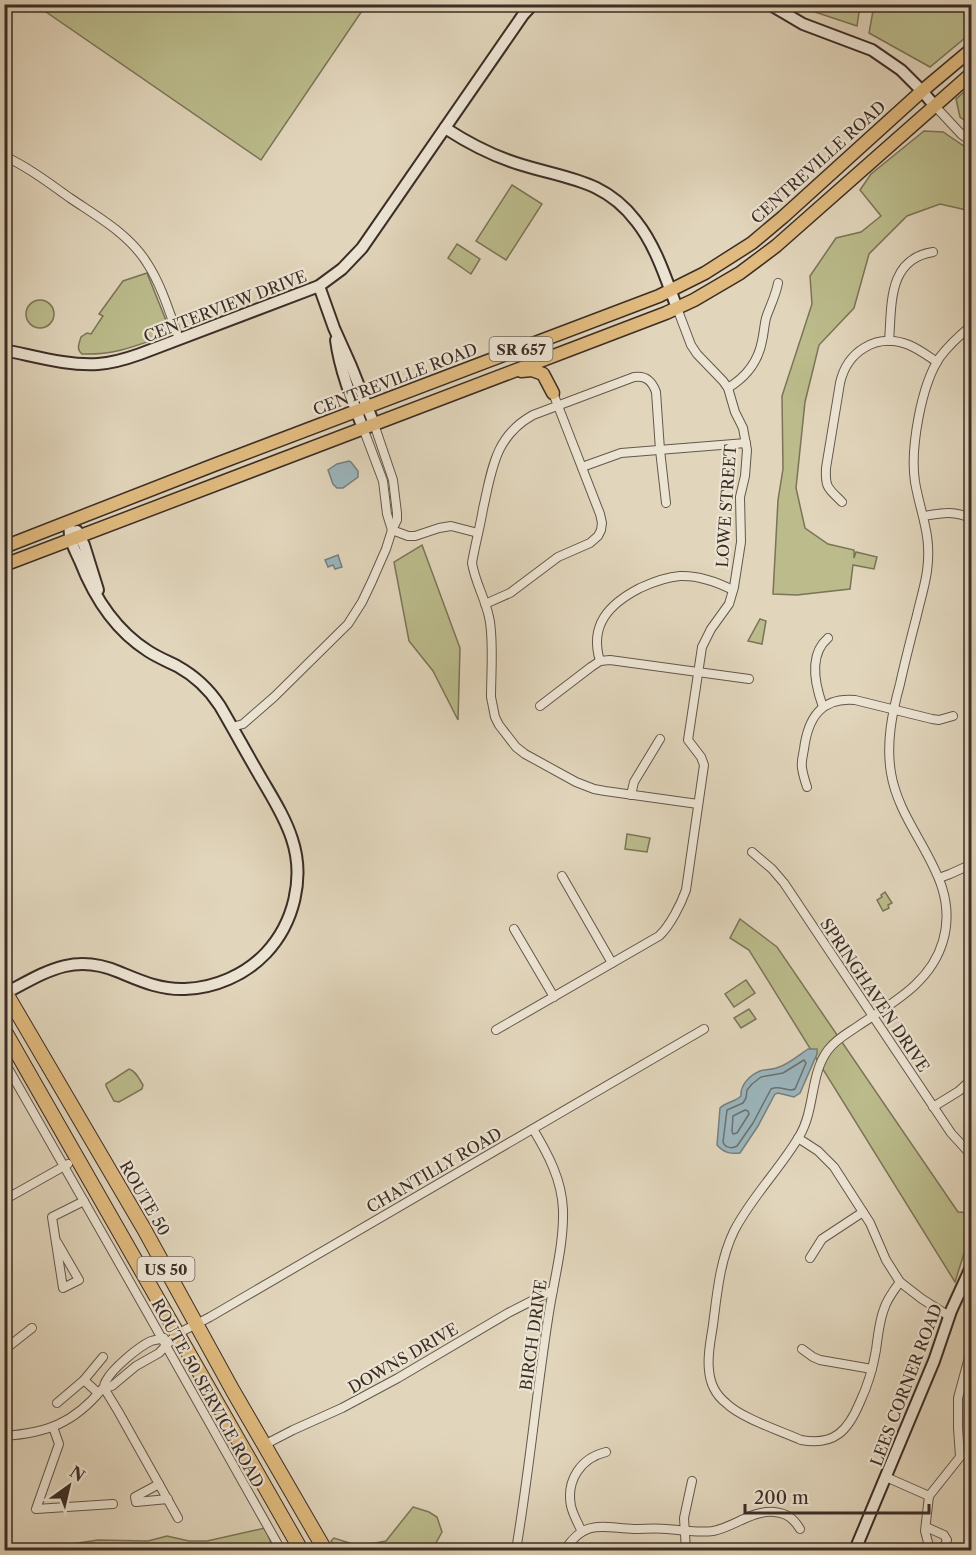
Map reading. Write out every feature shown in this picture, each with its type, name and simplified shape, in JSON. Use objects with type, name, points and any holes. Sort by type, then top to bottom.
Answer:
[{"type":"highway","name":"ROUTE 50","points":[[5,992],[126,1198],[325,1551]]},
{"type":"highway","name":"US 50","points":[[4,1030],[71,1162],[177,1334],[301,1551]]},
{"type":"main road","name":"CENTREVILLE ROAD","points":[[4,547],[670,291],[722,263],[752,243],[972,49]]},
{"type":"main road","name":"SR 657","points":[[4,565],[677,308],[719,286],[776,246],[972,73]]},
{"type":"main road","points":[[553,393],[550,372],[569,350]]},
{"type":"main road","points":[[512,372],[526,370],[539,372],[546,378],[553,393]]},
{"type":"main road","points":[[4,554],[12,551],[23,539]]},
{"type":"street","name":"CENTERVIEW DRIVE","points":[[4,350],[63,362],[97,364],[123,360],[319,286],[342,269],[362,248],[523,15],[533,4]]},
{"type":"street","points":[[769,4],[803,24],[872,50],[901,70],[962,135],[972,142]]},
{"type":"street","name":"LOWE STREET","points":[[445,128],[494,155],[583,181],[608,194],[630,213],[651,245],[691,345],[728,388],[735,412],[743,428],[747,463],[740,496],[741,542],[734,590],[729,604],[705,638],[699,657],[688,740],[704,765],[698,804]]},
{"type":"street","points":[[4,156],[39,176],[117,231],[133,245],[147,262],[157,281],[179,339]]},
{"type":"street","points":[[889,341],[891,300],[896,281],[911,260],[919,255],[933,252]]},
{"type":"street","points":[[728,388],[747,374],[756,360],[762,343],[766,318],[778,283]]},
{"type":"street","points":[[232,727],[243,724],[274,697],[348,624],[372,581],[392,530],[369,426],[362,409],[351,366],[319,286]]},
{"type":"street","points":[[900,1282],[888,1298],[883,1310],[867,1386],[852,1421],[836,1436],[821,1441],[801,1440],[741,1414],[719,1396],[709,1374],[708,1356],[725,1252],[732,1235],[804,1128],[819,1067],[828,1049],[837,1040],[912,989],[928,972],[945,934],[944,892],[935,867],[902,812],[894,788],[888,750],[893,710],[927,573],[929,542],[915,482],[914,455],[922,400],[937,362],[957,337],[972,325]]},
{"type":"street","points":[[842,502],[828,488],[826,468],[842,374],[849,361],[860,350],[874,343],[889,341],[908,345],[937,362]]},
{"type":"street","points":[[496,1030],[662,933],[683,897],[687,884],[698,804],[594,789],[576,782],[524,753],[504,733],[495,717],[491,697],[490,624],[472,563],[493,467],[500,446],[510,432],[533,414],[634,377],[645,377],[651,382],[656,392],[666,503]]},
{"type":"street","points":[[485,604],[510,593],[553,561],[590,543],[598,536],[602,527],[582,467],[553,393]]},
{"type":"street","points":[[582,467],[621,453],[746,443]]},
{"type":"street","points":[[924,516],[951,512],[972,519]]},
{"type":"street","points":[[5,992],[46,972],[70,964],[104,966],[158,987],[176,989],[203,987],[221,982],[237,975],[267,951],[284,927],[292,909],[297,879],[292,838],[217,700],[202,684],[178,667],[153,655],[121,630],[87,579],[69,522]]},
{"type":"street","points":[[392,530],[415,536],[451,526],[478,533]]},
{"type":"street","points":[[600,662],[596,644],[600,625],[609,609],[632,592],[657,581],[681,576],[704,579],[734,590]]},
{"type":"street","points":[[823,707],[817,690],[815,669],[820,647],[828,638]]},
{"type":"street","points":[[540,706],[600,662],[610,660],[749,679]]},
{"type":"street","points":[[807,787],[802,766],[806,737],[811,722],[823,707],[835,701],[850,700],[939,720],[952,716]]},
{"type":"street","points":[[631,795],[634,782],[660,739]]},
{"type":"street","name":"SPRINGHAVEN DRIVE","points":[[752,852],[784,883],[955,1139],[972,1156]]},
{"type":"street","points":[[939,878],[972,864]]},
{"type":"street","points":[[562,876],[612,963]]},
{"type":"street","points":[[514,929],[554,997]]},
{"type":"street","name":"CHANTILLY ROAD","points":[[101,1391],[105,1381],[124,1360],[150,1342],[164,1342],[196,1324],[704,1029]]},
{"type":"street","name":"ROUTE 50 SERVICE ROAD","points":[[4,1061],[71,1162],[84,1201],[281,1551]]},
{"type":"street","points":[[933,1107],[959,1091],[972,1079]]},
{"type":"street","name":"BIRCH DRIVE","points":[[516,1551],[562,1241],[561,1192],[554,1168],[533,1129]]},
{"type":"street","points":[[798,1138],[828,1160],[870,1223],[886,1260],[900,1282],[949,1316]]},
{"type":"street","points":[[4,1200],[71,1162]]},
{"type":"street","points":[[57,1242],[79,1280],[63,1288],[52,1218],[84,1201]]},
{"type":"street","points":[[810,1258],[822,1239],[863,1212]]},
{"type":"street","name":"LEES CORNER ROAD","points":[[855,1551],[934,1361],[949,1316],[972,1265]]},
{"type":"street","name":"DOWNS DRIVE","points":[[264,1445],[398,1378],[508,1313],[553,1290]]},
{"type":"street","points":[[4,1350],[32,1328]]},
{"type":"street","name":"CHANTILLY ROAD","points":[[4,1436],[30,1434],[53,1427],[73,1416],[101,1391],[112,1386],[136,1366],[159,1353],[164,1342]]},
{"type":"street","points":[[802,1349],[820,1360],[872,1369]]},
{"type":"street","points":[[57,1402],[84,1380],[103,1356]]},
{"type":"street","points":[[930,1551],[925,1531],[929,1496],[960,1457],[958,1398],[968,1361]]},
{"type":"street","points":[[84,1380],[101,1391],[118,1411],[178,1518]]},
{"type":"street","points":[[53,1427],[59,1444],[36,1509],[113,1504]]},
{"type":"street","points":[[582,1532],[572,1509],[571,1484],[577,1471],[586,1461],[606,1452]]},
{"type":"street","points":[[886,1476],[929,1496]]},
{"type":"street","points":[[686,1551],[684,1518],[692,1481]]},
{"type":"street","points":[[159,1484],[135,1497],[136,1502],[168,1499]]},
{"type":"street","points":[[565,1551],[576,1536],[582,1532],[608,1526],[700,1532],[720,1530],[759,1513],[773,1512],[788,1516],[797,1523],[800,1529]]},
{"type":"street","points":[[926,1527],[944,1535],[947,1540],[940,1551]]},
{"type":"green space","points":[[36,5],[366,5],[261,160]]},
{"type":"green space","points":[[795,5],[860,5],[857,26],[797,6]]},
{"type":"green space","points":[[874,5],[971,5],[971,33],[930,67],[869,33]]},
{"type":"green space","points":[[971,86],[971,125],[960,117],[956,99]]},
{"type":"green space","points":[[924,131],[943,132],[971,151],[971,211],[940,204],[907,216],[869,254],[854,308],[819,345],[805,402],[796,488],[805,528],[828,544],[854,550],[854,558],[856,552],[877,557],[874,569],[853,565],[850,589],[797,595],[773,594],[778,500],[783,469],[782,396],[812,304],[810,276],[836,238],[861,232],[881,216],[860,190],[871,174]]},
{"type":"green space","points":[[512,185],[542,204],[506,260],[476,241]]},
{"type":"green space","points":[[457,244],[480,259],[471,274],[448,258]]},
{"type":"green space","points":[[147,273],[167,323],[164,334],[123,350],[82,354],[79,348],[81,337],[87,333],[91,334],[103,316],[99,314],[123,281]]},
{"type":"green space","points":[[40,300],[50,304],[54,314],[50,324],[40,328],[30,324],[26,314],[30,304]]},
{"type":"green space","points":[[422,545],[460,648],[458,720],[433,671],[409,641],[394,562]]},
{"type":"green space","points":[[760,619],[766,621],[762,644],[748,641]]},
{"type":"green space","points":[[627,834],[650,838],[647,852],[625,849]]},
{"type":"green space","points":[[885,892],[892,903],[883,911],[877,900]]},
{"type":"green space","points":[[740,919],[777,947],[958,1212],[971,1213],[971,1231],[955,1282],[749,950],[730,938]]},
{"type":"green space","points":[[746,980],[755,993],[734,1007],[725,994]]},
{"type":"green space","points":[[749,1009],[756,1019],[741,1028],[734,1018]]},
{"type":"green space","points":[[129,1069],[139,1078],[143,1085],[142,1089],[119,1102],[114,1101],[106,1084]]},
{"type":"green space","points":[[413,1507],[437,1517],[442,1532],[432,1550],[338,1550],[331,1541],[334,1538],[359,1546],[386,1541]]},
{"type":"green space","points":[[265,1528],[274,1550],[31,1550],[98,1540],[148,1541],[167,1536],[189,1541],[207,1541]]},
{"type":"water","points":[[349,461],[358,471],[358,477],[343,488],[337,488],[328,470],[337,464]]},
{"type":"water","points":[[338,555],[342,567],[335,569],[333,565],[328,567],[325,560]]},
{"type":"water","points":[[808,1049],[817,1049],[817,1054],[800,1093],[794,1097],[775,1094],[740,1153],[722,1150],[717,1145],[720,1108],[741,1096],[744,1084],[753,1075],[760,1071],[783,1066]]}]
